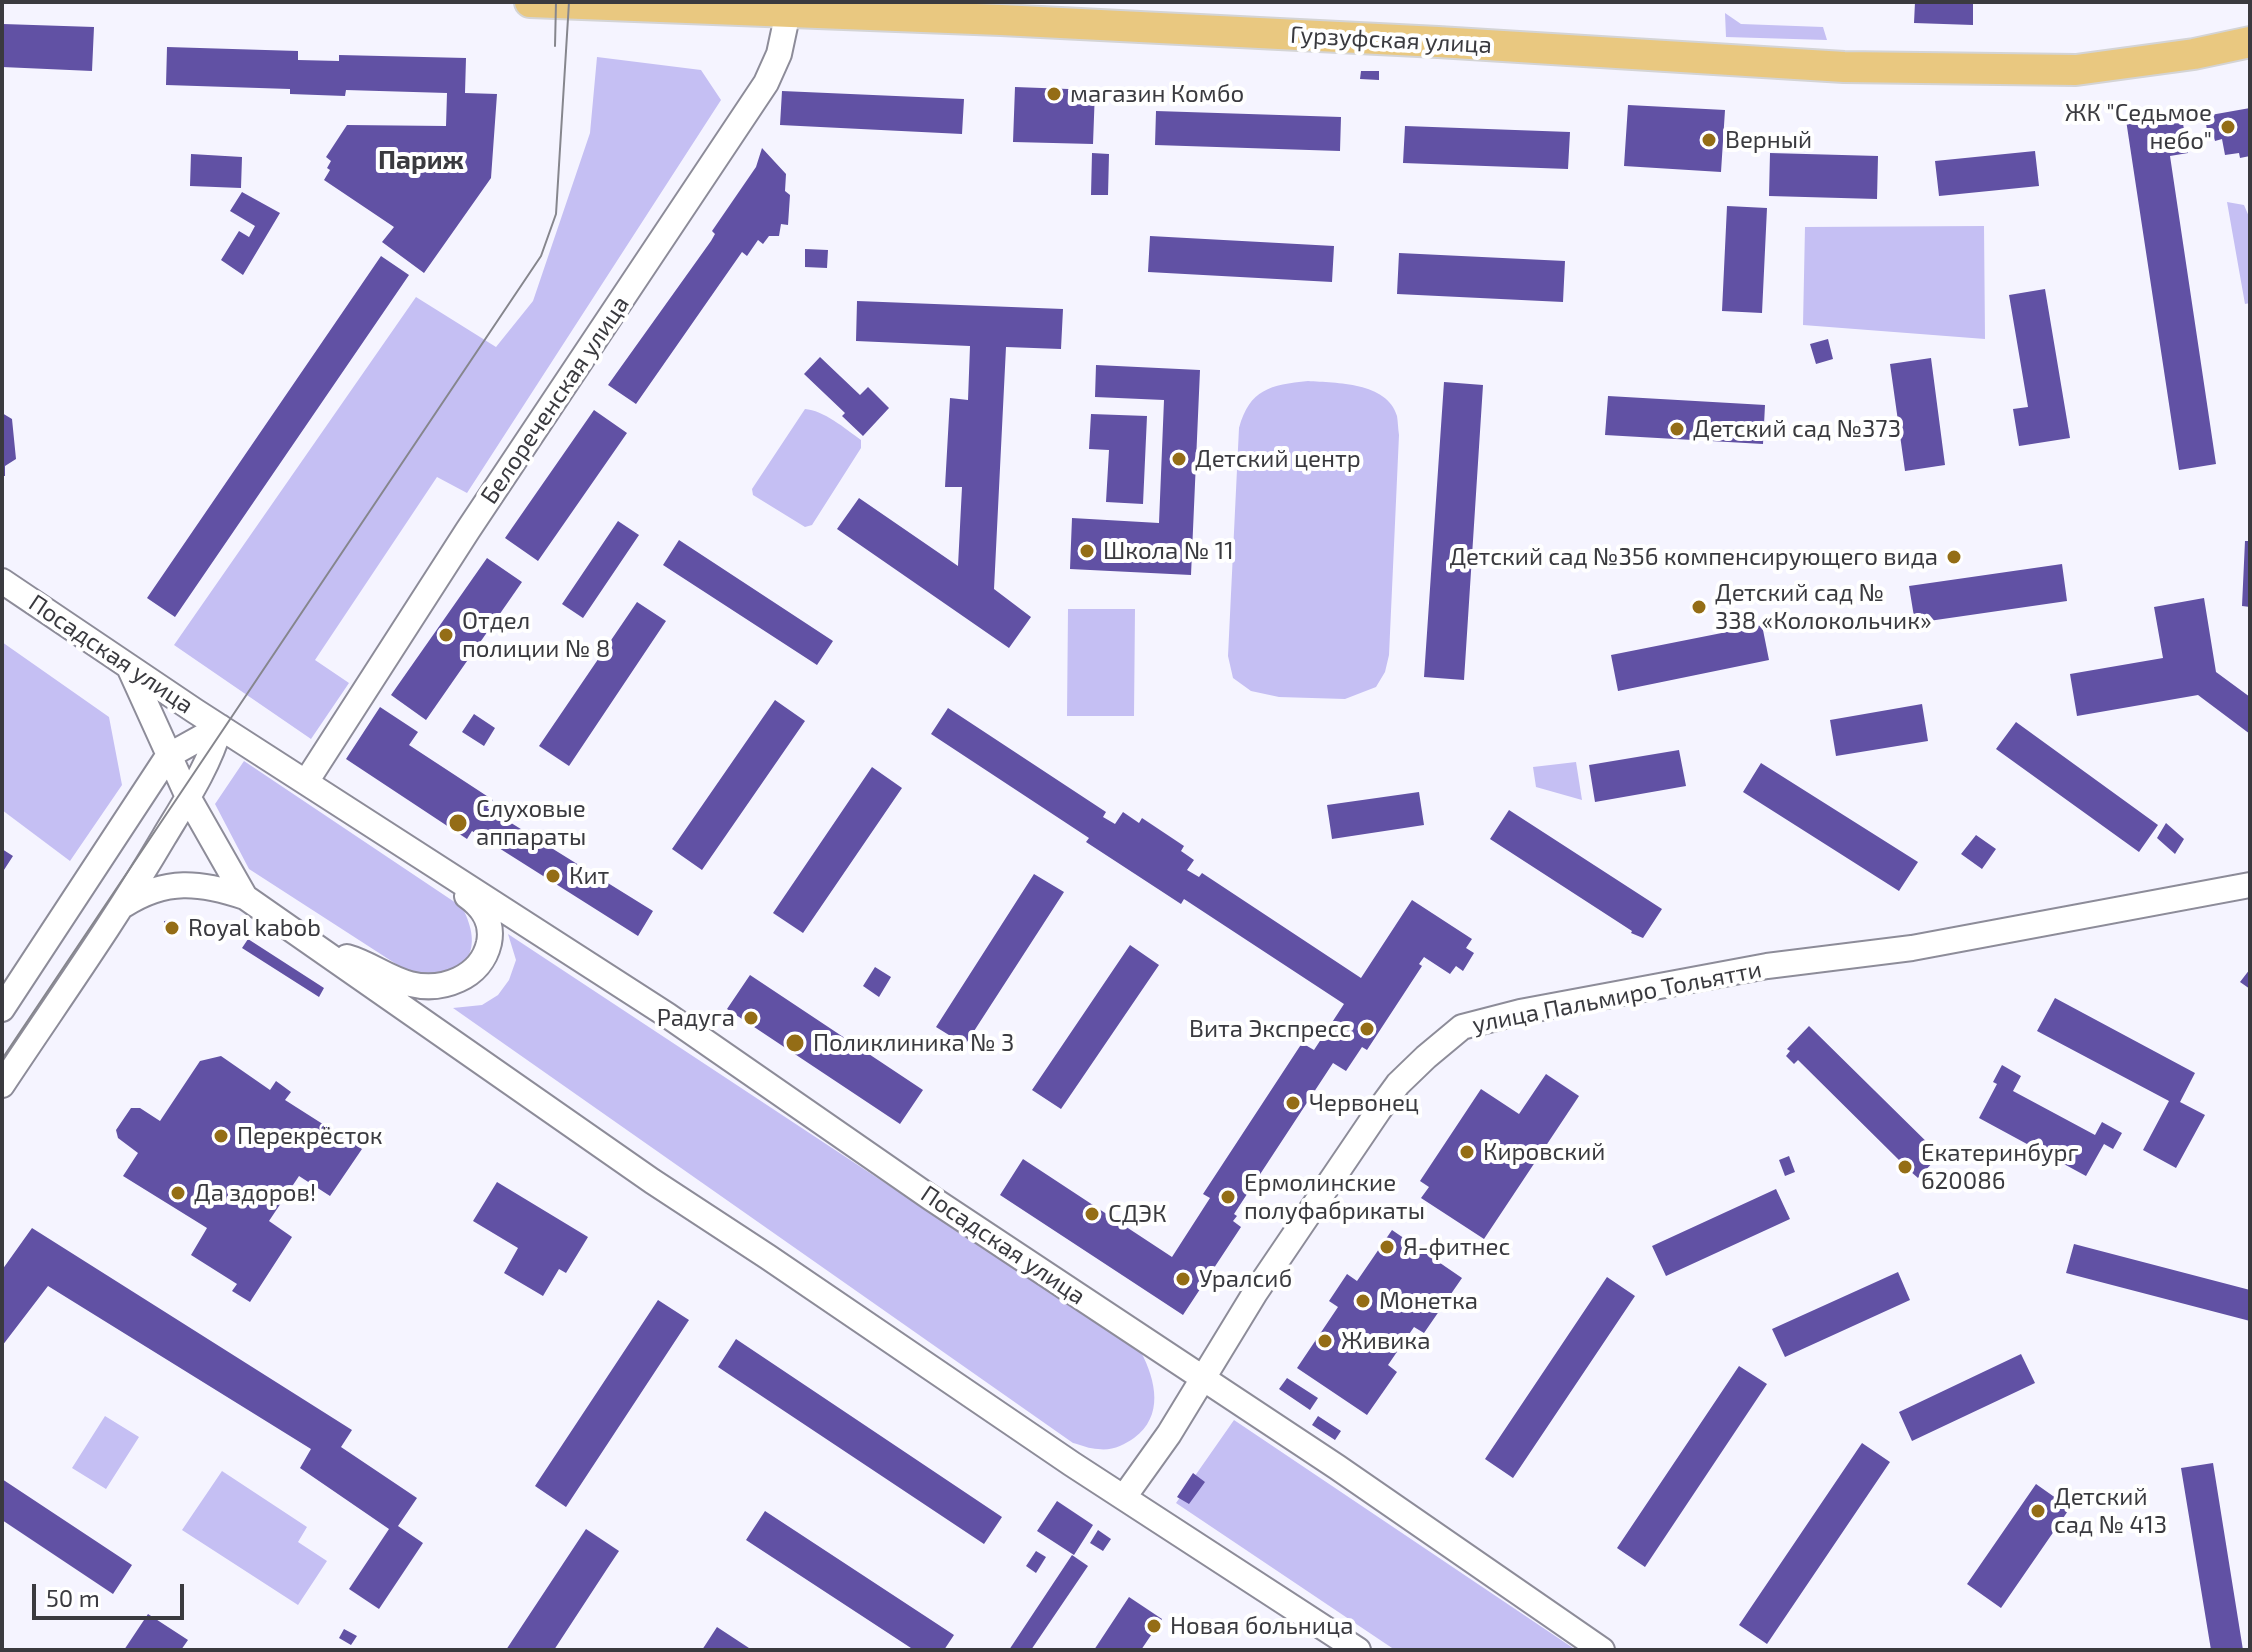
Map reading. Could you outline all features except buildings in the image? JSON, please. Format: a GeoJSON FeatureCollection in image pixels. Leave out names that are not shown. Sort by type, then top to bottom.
{"type":"FeatureCollection","features":[{"type":"Feature","properties":{"kind":"main road","name":"Гурзуфская улица"},"geometry":{"type":"LineString","coordinates":[[530,2],[1438,42],[1844,67],[2076,70],[2194,54],[2250,42]]}},
{"type":"Feature","properties":{"kind":"street","name":"Белореченская улица"},"geometry":{"type":"LineString","coordinates":[[306,782],[468,530],[766,83],[779,54],[788,12]]}},
{"type":"Feature","properties":{"kind":"street","name":"Посадская улица"},"geometry":{"type":"LineString","coordinates":[[2,581],[220,727],[643,999],[931,1198],[1204,1379],[1602,1650]]}},
{"type":"Feature","properties":{"kind":"street"},"geometry":{"type":"LineString","coordinates":[[128,666],[188,797]]}},
{"type":"Feature","properties":{"kind":"street","name":"Посадская улица"},"geometry":{"type":"LineString","coordinates":[[168,756],[220,727]]}},
{"type":"Feature","properties":{"kind":"street","name":"Посадская улица"},"geometry":{"type":"LineString","coordinates":[[124,905],[188,797],[220,727]]}},
{"type":"Feature","properties":{"kind":"street"},"geometry":{"type":"LineString","coordinates":[[2,1009],[168,756]]}},
{"type":"Feature","properties":{"kind":"street","name":"Посадская улица"},"geometry":{"type":"LineString","coordinates":[[188,797],[245,897]]}},
{"type":"Feature","properties":{"kind":"street","name":"Посадская улица"},"geometry":{"type":"LineString","coordinates":[[318,949],[360,961],[411,984],[449,983],[466,977],[484,957],[489,942],[487,915],[478,904],[418,862],[401,843]]}},
{"type":"Feature","properties":{"kind":"street","name":"Посадская улица"},"geometry":{"type":"LineString","coordinates":[[124,905],[140,894],[175,885],[211,886],[245,897],[652,1181],[1358,1650]]}},
{"type":"Feature","properties":{"kind":"street","name":"улица Пальмиро Тольятти"},"geometry":{"type":"LineString","coordinates":[[1124,1497],[1204,1379],[1255,1293],[1379,1110],[1398,1084],[1462,1027],[1557,1004],[1767,966],[1925,945],[2250,885]]}},
{"type":"Feature","properties":{"kind":"street"},"geometry":{"type":"LineString","coordinates":[[2,1085],[124,905]]}},
{"type":"Feature","properties":{"kind":"shaded area"},"geometry":{"type":"Polygon","coordinates":[[[1725,13],[1741,24],[1823,27],[1827,40],[1726,37],[1725,13]]]}},
{"type":"Feature","properties":{"kind":"shaded area"},"geometry":{"type":"Polygon","coordinates":[[[597,57],[701,70],[721,100],[467,493],[437,477],[315,660],[349,683],[311,739],[174,645],[416,297],[496,347],[533,301],[590,133],[597,57]]]}},
{"type":"Feature","properties":{"kind":"shaded area"},"geometry":{"type":"Polygon","coordinates":[[[2227,202],[2244,205],[2250,219],[2250,303],[2245,304],[2227,202]]]}},
{"type":"Feature","properties":{"kind":"shaded area"},"geometry":{"type":"Polygon","coordinates":[[[1984,226],[1985,339],[1803,325],[1805,227],[1984,226]]]}},
{"type":"Feature","properties":{"kind":"shaded area"},"geometry":{"type":"Polygon","coordinates":[[[1308,381],[1359,386],[1372,391],[1383,396],[1397,416],[1399,435],[1389,655],[1385,672],[1376,687],[1345,699],[1279,697],[1251,691],[1233,678],[1228,656],[1239,428],[1249,405],[1263,391],[1308,381]]]}},
{"type":"Feature","properties":{"kind":"shaded area"},"geometry":{"type":"Polygon","coordinates":[[[805,409],[827,416],[861,440],[861,448],[812,525],[805,527],[753,495],[752,489],[805,409]]]}},
{"type":"Feature","properties":{"kind":"shaded area"},"geometry":{"type":"Polygon","coordinates":[[[1068,609],[1135,609],[1134,716],[1067,716],[1068,609]]]}},
{"type":"Feature","properties":{"kind":"shaded area"},"geometry":{"type":"Polygon","coordinates":[[[2,642],[109,717],[122,785],[70,861],[2,810],[2,642]]]}},
{"type":"Feature","properties":{"kind":"shaded area"},"geometry":{"type":"Polygon","coordinates":[[[244,761],[462,907],[472,939],[464,962],[443,973],[410,973],[249,869],[215,804],[244,761]]]}},
{"type":"Feature","properties":{"kind":"shaded area"},"geometry":{"type":"Polygon","coordinates":[[[1576,762],[1582,800],[1536,787],[1533,767],[1576,762]]]}},
{"type":"Feature","properties":{"kind":"shaded area"},"geometry":{"type":"Polygon","coordinates":[[[508,934],[1141,1352],[1150,1375],[1154,1398],[1150,1419],[1144,1429],[1130,1441],[1113,1448],[1095,1449],[1073,1443],[453,1008],[482,1005],[498,995],[509,980],[516,960],[508,934]]]}},
{"type":"Feature","properties":{"kind":"shaded area"},"geometry":{"type":"Polygon","coordinates":[[[105,1416],[139,1437],[106,1489],[72,1468],[105,1416]]]}},
{"type":"Feature","properties":{"kind":"shaded area"},"geometry":{"type":"Polygon","coordinates":[[[1234,1420],[1576,1650],[1395,1650],[1176,1503],[1234,1420]]]}},
{"type":"Feature","properties":{"kind":"shaded area"},"geometry":{"type":"Polygon","coordinates":[[[222,1471],[307,1527],[298,1542],[327,1561],[298,1605],[182,1530],[222,1471]]]}},
{"type":"Feature","properties":{"kind":"tram line"},"geometry":{"type":"LineString","coordinates":[[555,46],[556,2]]}},
{"type":"Feature","properties":{"kind":"tram line"},"geometry":{"type":"LineString","coordinates":[[2,1059],[541,256],[556,214],[569,2]]}},
{"type":"Feature","properties":{"kind":"place","name":"магазин Комбо"},"geometry":{"type":"Point","coordinates":[1054,94]}},
{"type":"Feature","properties":{"kind":"place","name":"ЖК \"Седьмое небо\""},"geometry":{"type":"Point","coordinates":[2228,127]}},
{"type":"Feature","properties":{"kind":"place","name":"Верный"},"geometry":{"type":"Point","coordinates":[1709,140]}},
{"type":"Feature","properties":{"kind":"place","name":"Детский сад №373"},"geometry":{"type":"Point","coordinates":[1677,429]}},
{"type":"Feature","properties":{"kind":"place","name":"Детский центр"},"geometry":{"type":"Point","coordinates":[1179,459]}},
{"type":"Feature","properties":{"kind":"place","name":"Школа № 11"},"geometry":{"type":"Point","coordinates":[1087,551]}},
{"type":"Feature","properties":{"kind":"place","name":"Детский сад №356 компенсирующего вида"},"geometry":{"type":"Point","coordinates":[1954,557]}},
{"type":"Feature","properties":{"kind":"place","name":"Детский сад № 338 «Колокольчик»"},"geometry":{"type":"Point","coordinates":[1699,607]}},
{"type":"Feature","properties":{"kind":"place","name":"Отдел полиции № 8"},"geometry":{"type":"Point","coordinates":[446,635]}},
{"type":"Feature","properties":{"kind":"place","name":"Слуховые аппараты"},"geometry":{"type":"Point","coordinates":[458,823]}},
{"type":"Feature","properties":{"kind":"place","name":"Кит"},"geometry":{"type":"Point","coordinates":[553,876]}},
{"type":"Feature","properties":{"kind":"place","name":"Royal kabob"},"geometry":{"type":"Point","coordinates":[172,928]}},
{"type":"Feature","properties":{"kind":"place","name":"Радуга"},"geometry":{"type":"Point","coordinates":[751,1018]}},
{"type":"Feature","properties":{"kind":"place","name":"Вита Экспресс"},"geometry":{"type":"Point","coordinates":[1367,1029]}},
{"type":"Feature","properties":{"kind":"place","name":"Поликлиника № 3"},"geometry":{"type":"Point","coordinates":[795,1043]}},
{"type":"Feature","properties":{"kind":"place","name":"Червонец"},"geometry":{"type":"Point","coordinates":[1293,1103]}},
{"type":"Feature","properties":{"kind":"place","name":"Перекрёсток"},"geometry":{"type":"Point","coordinates":[221,1136]}},
{"type":"Feature","properties":{"kind":"place","name":"Кировский"},"geometry":{"type":"Point","coordinates":[1467,1152]}},
{"type":"Feature","properties":{"kind":"place","name":"Екатеринбург 620086"},"geometry":{"type":"Point","coordinates":[1905,1167]}},
{"type":"Feature","properties":{"kind":"place","name":"Да здоров!"},"geometry":{"type":"Point","coordinates":[178,1193]}},
{"type":"Feature","properties":{"kind":"place","name":"Ермолинские полуфабрикаты"},"geometry":{"type":"Point","coordinates":[1228,1197]}},
{"type":"Feature","properties":{"kind":"place","name":"СДЭК"},"geometry":{"type":"Point","coordinates":[1092,1214]}},
{"type":"Feature","properties":{"kind":"place","name":"Я-фитнес"},"geometry":{"type":"Point","coordinates":[1387,1247]}},
{"type":"Feature","properties":{"kind":"place","name":"Уралсиб"},"geometry":{"type":"Point","coordinates":[1183,1279]}},
{"type":"Feature","properties":{"kind":"place","name":"Монетка"},"geometry":{"type":"Point","coordinates":[1363,1301]}},
{"type":"Feature","properties":{"kind":"place","name":"Живика"},"geometry":{"type":"Point","coordinates":[1325,1341]}},
{"type":"Feature","properties":{"kind":"place","name":"Детский сад № 413"},"geometry":{"type":"Point","coordinates":[2038,1511]}},
{"type":"Feature","properties":{"kind":"place","name":"Новая больница"},"geometry":{"type":"Point","coordinates":[1154,1626]}},
{"type":"Feature","properties":{"kind":"district","name":"Париж"},"geometry":{"type":"Point","coordinates":[421,160]}}]}
